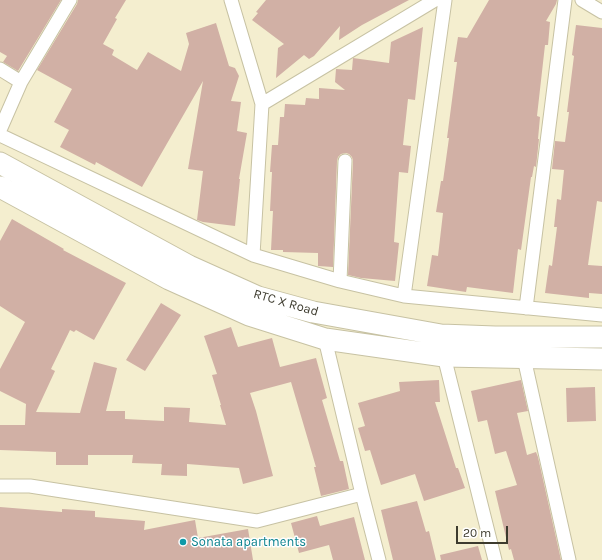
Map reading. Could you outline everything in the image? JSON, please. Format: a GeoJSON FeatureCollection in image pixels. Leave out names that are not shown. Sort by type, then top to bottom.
{"type":"FeatureCollection","features":[{"type":"Feature","properties":{"kind":"main road","name":"RTC X Road"},"geometry":{"type":"LineString","coordinates":[[0,163],[189,266],[253,306],[313,312],[441,335],[602,338]]}},
{"type":"Feature","properties":{"kind":"main road","name":"RTC X Road"},"geometry":{"type":"LineString","coordinates":[[0,187],[169,279],[253,306],[325,339],[444,356],[602,359]]}},
{"type":"Feature","properties":{"kind":"street"},"geometry":{"type":"LineString","coordinates":[[0,130],[21,82],[70,0]]}},
{"type":"Feature","properties":{"kind":"street"},"geometry":{"type":"LineString","coordinates":[[231,0],[262,104],[253,255]]}},
{"type":"Feature","properties":{"kind":"street"},"geometry":{"type":"LineString","coordinates":[[262,104],[435,0]]}},
{"type":"Feature","properties":{"kind":"street"},"geometry":{"type":"LineString","coordinates":[[404,296],[446,0]]}},
{"type":"Feature","properties":{"kind":"street"},"geometry":{"type":"LineString","coordinates":[[526,308],[565,0]]}},
{"type":"Feature","properties":{"kind":"street"},"geometry":{"type":"LineString","coordinates":[[582,0],[602,12]]}},
{"type":"Feature","properties":{"kind":"street"},"geometry":{"type":"LineString","coordinates":[[0,69],[21,82]]}},
{"type":"Feature","properties":{"kind":"street"},"geometry":{"type":"LineString","coordinates":[[0,135],[253,255],[340,281],[404,296],[602,315]]}},
{"type":"Feature","properties":{"kind":"street"},"geometry":{"type":"LineString","coordinates":[[340,281],[345,161]]}},
{"type":"Feature","properties":{"kind":"street"},"geometry":{"type":"LineString","coordinates":[[325,339],[379,560]]}},
{"type":"Feature","properties":{"kind":"street"},"geometry":{"type":"LineString","coordinates":[[444,356],[495,560]]}},
{"type":"Feature","properties":{"kind":"street"},"geometry":{"type":"LineString","coordinates":[[524,358],[569,560]]}},
{"type":"Feature","properties":{"kind":"street"},"geometry":{"type":"LineString","coordinates":[[0,486],[30,486],[257,521],[362,494]]}},
{"type":"Feature","properties":{"kind":"building"},"geometry":{"type":"Polygon","coordinates":[[[0,0],[61,0],[18,71],[3,62],[7,56],[0,52],[0,0]]]}},
{"type":"Feature","properties":{"kind":"building"},"geometry":{"type":"Polygon","coordinates":[[[78,0],[126,0],[115,18],[117,19],[103,44],[114,50],[112,55],[137,70],[148,52],[181,71],[189,44],[186,33],[216,23],[229,66],[235,68],[239,76],[231,101],[241,102],[237,131],[247,133],[239,179],[235,226],[197,220],[203,171],[188,169],[203,81],[142,187],[96,162],[95,165],[60,147],[69,130],[54,122],[72,89],[37,70],[78,0]]]}},
{"type":"Feature","properties":{"kind":"building"},"geometry":{"type":"Polygon","coordinates":[[[266,0],[409,0],[362,25],[339,40],[340,26],[314,56],[309,59],[304,55],[276,78],[278,48],[284,44],[252,20],[258,13],[256,12],[266,0]]]}},
{"type":"Feature","properties":{"kind":"building"},"geometry":{"type":"Polygon","coordinates":[[[489,0],[557,0],[546,21],[550,22],[548,45],[545,45],[537,116],[540,117],[536,167],[534,166],[531,177],[521,250],[518,249],[513,293],[467,287],[466,292],[427,286],[432,255],[438,256],[443,213],[436,212],[441,181],[443,181],[449,138],[447,138],[457,62],[454,62],[458,37],[467,38],[489,0]]]}},
{"type":"Feature","properties":{"kind":"building"},"geometry":{"type":"Polygon","coordinates":[[[576,25],[602,28],[602,202],[597,201],[588,265],[602,266],[602,294],[589,293],[589,298],[545,293],[549,265],[552,266],[557,227],[554,227],[557,199],[561,200],[564,170],[552,169],[555,141],[565,142],[576,25]]]}},
{"type":"Feature","properties":{"kind":"building"},"geometry":{"type":"Polygon","coordinates":[[[423,27],[415,100],[408,99],[403,145],[411,146],[408,173],[399,172],[394,242],[399,243],[395,281],[361,278],[348,275],[353,161],[352,157],[346,153],[341,154],[337,161],[333,267],[318,266],[318,253],[283,252],[283,250],[271,250],[273,211],[270,211],[272,172],[270,172],[272,145],[278,145],[280,117],[284,117],[285,104],[305,105],[306,98],[319,99],[319,88],[345,90],[335,82],[336,69],[352,70],[353,58],[389,63],[391,42],[423,27]]]}},
{"type":"Feature","properties":{"kind":"building"},"geometry":{"type":"Polygon","coordinates":[[[12,219],[64,249],[63,250],[126,283],[94,340],[76,330],[74,332],[70,330],[51,369],[55,371],[36,412],[80,413],[94,362],[117,368],[106,411],[125,411],[125,419],[164,421],[164,407],[190,408],[189,422],[226,425],[212,375],[217,374],[204,336],[231,327],[238,347],[272,338],[280,367],[316,358],[327,398],[322,400],[340,461],[343,461],[349,489],[321,496],[314,467],[316,467],[291,382],[250,393],[273,476],[243,484],[239,468],[187,464],[187,476],[161,475],[162,464],[132,463],[133,455],[88,455],[88,465],[56,465],[56,452],[0,450],[0,425],[25,425],[26,404],[0,391],[0,369],[25,322],[0,306],[0,241],[12,219]]]}},
{"type":"Feature","properties":{"kind":"building"},"geometry":{"type":"Polygon","coordinates":[[[161,303],[181,315],[145,371],[126,360],[161,303]]]}},
{"type":"Feature","properties":{"kind":"building"},"geometry":{"type":"Polygon","coordinates":[[[439,380],[440,402],[435,402],[456,468],[458,468],[465,488],[424,501],[415,474],[381,485],[370,450],[365,451],[358,428],[365,426],[358,403],[400,391],[399,382],[439,380]]]}},
{"type":"Feature","properties":{"kind":"building"},"geometry":{"type":"Polygon","coordinates":[[[521,380],[528,411],[517,413],[527,455],[536,452],[538,457],[561,560],[514,560],[511,549],[509,550],[495,491],[517,485],[506,451],[495,454],[487,420],[478,422],[471,391],[521,380]]]}},
{"type":"Feature","properties":{"kind":"building"},"geometry":{"type":"Polygon","coordinates":[[[595,387],[596,421],[567,422],[566,388],[595,387]]]}},
{"type":"Feature","properties":{"kind":"building"},"geometry":{"type":"Polygon","coordinates":[[[417,501],[426,532],[429,531],[436,560],[393,560],[381,510],[417,501]]]}},
{"type":"Feature","properties":{"kind":"building"},"geometry":{"type":"Polygon","coordinates":[[[0,507],[62,512],[62,509],[95,511],[95,517],[145,521],[144,530],[195,520],[198,538],[248,529],[253,560],[0,560],[0,507]]]}},
{"type":"Feature","properties":{"kind":"building"},"geometry":{"type":"Polygon","coordinates":[[[317,516],[320,526],[354,517],[365,560],[333,560],[329,545],[299,553],[291,523],[317,516]]]}},
{"type":"Feature","properties":{"kind":"building"},"geometry":{"type":"Polygon","coordinates":[[[478,546],[482,560],[441,560],[440,555],[478,546]]]}},
{"type":"Feature","properties":{"kind":"place","name":"Sonata apartments"},"geometry":{"type":"Point","coordinates":[183,542]}}]}
